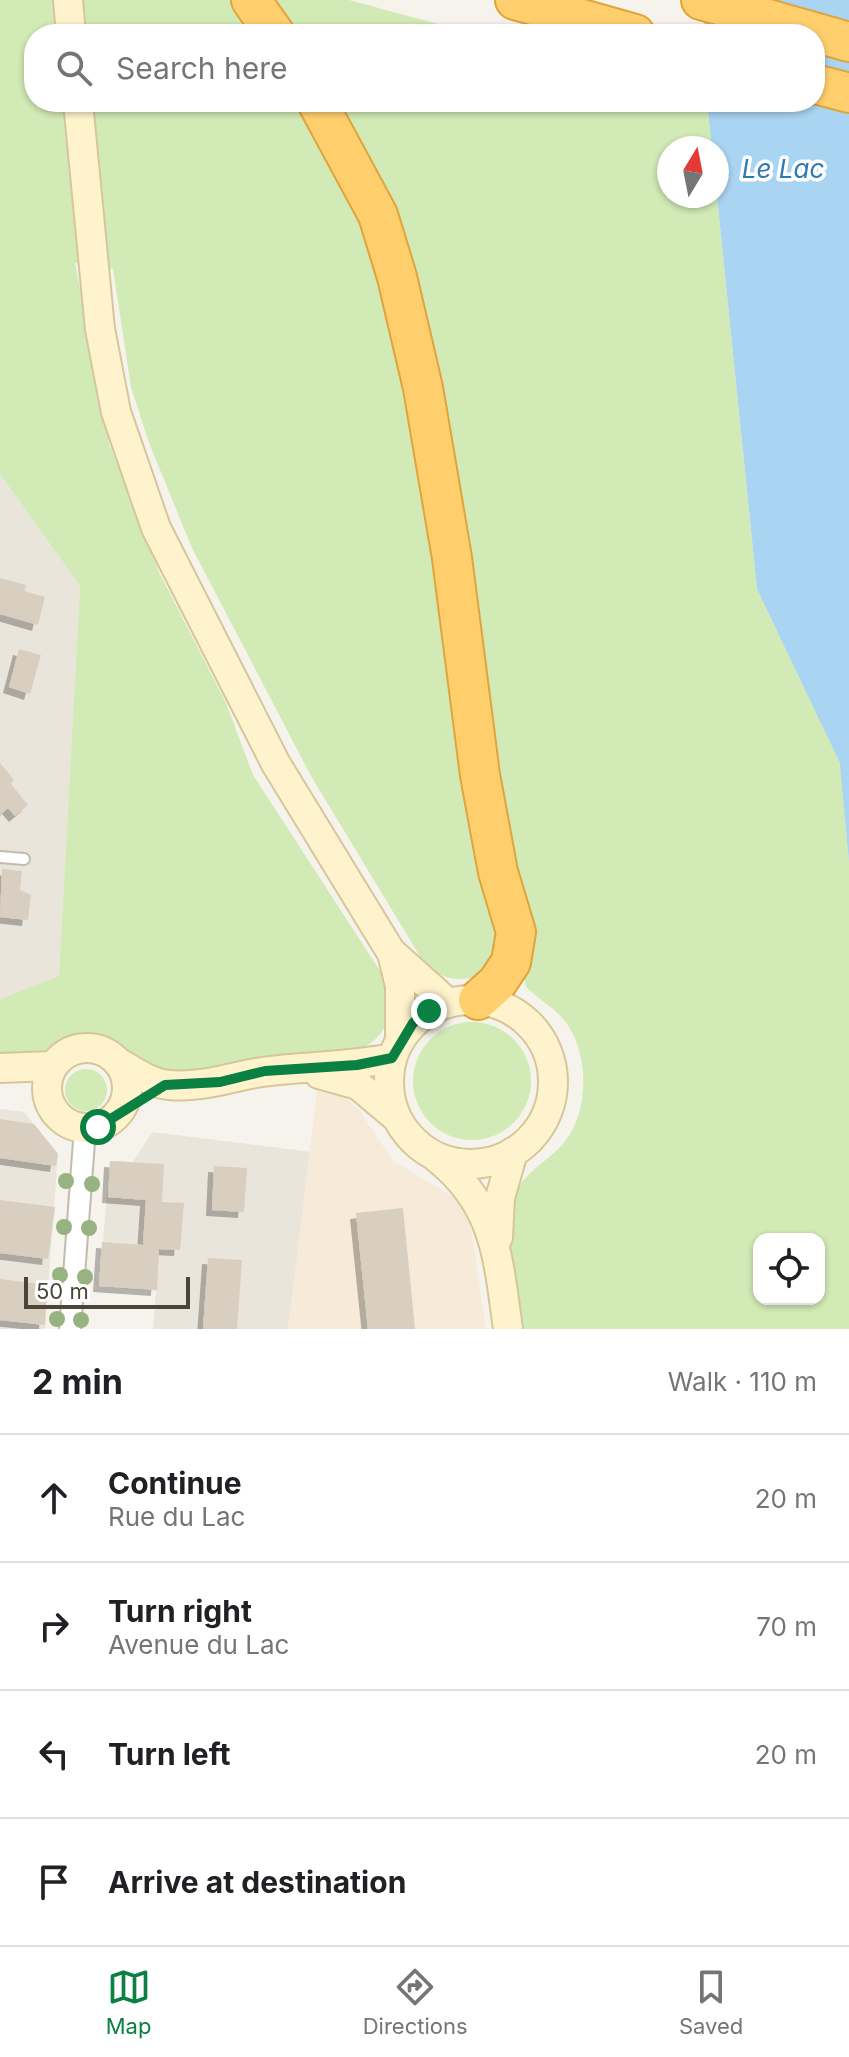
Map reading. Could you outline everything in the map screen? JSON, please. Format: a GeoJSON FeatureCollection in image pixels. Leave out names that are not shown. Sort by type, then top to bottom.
{"type":"FeatureCollection","features":[{"type":"Feature","properties":{"kind":"highway"},"geometry":{"type":"LineString","coordinates":[[251,0],[268,24]]}},
{"type":"Feature","properties":{"kind":"highway"},"geometry":{"type":"LineString","coordinates":[[515,0],[599,24]]}},
{"type":"Feature","properties":{"kind":"highway"},"geometry":{"type":"LineString","coordinates":[[701,0],[786,24]]}},
{"type":"Feature","properties":{"kind":"highway"},"geometry":{"type":"LineString","coordinates":[[825,35],[849,42]]}},
{"type":"Feature","properties":{"kind":"highway"},"geometry":{"type":"LineString","coordinates":[[825,87],[849,93]]}},
{"type":"Feature","properties":{"kind":"highway"},"geometry":{"type":"LineString","coordinates":[[322,112],[378,215],[397,277],[426,403],[452,558],[480,775],[498,872],[516,932],[511,962],[497,983],[463,1001]]}},
{"type":"Feature","properties":{"kind":"main road"},"geometry":{"type":"LineString","coordinates":[[68,0],[70,24]]}},
{"type":"Feature","properties":{"kind":"main road"},"geometry":{"type":"LineString","coordinates":[[79,112],[100,329],[116,412],[156,528],[276,764],[391,952],[400,986],[396,1049],[389,1078],[397,1117]]}},
{"type":"Feature","properties":{"kind":"main road"},"geometry":{"type":"LineString","coordinates":[[391,952],[463,1001],[500,1005],[520,1016],[542,1042],[553,1074],[551,1097],[544,1119],[531,1138],[513,1152],[487,1162],[460,1163],[434,1155]]}},
{"type":"Feature","properties":{"kind":"main road"},"geometry":{"type":"LineString","coordinates":[[6,1069],[49,1101],[63,1120],[85,1128],[111,1121],[120,1111],[165,1085],[220,1082],[252,1073],[303,1069],[396,1049],[413,1023],[463,1001]]}},
{"type":"Feature","properties":{"kind":"main road"},"geometry":{"type":"LineString","coordinates":[[49,1101],[46,1090],[52,1066],[79,1048],[101,1049],[118,1062],[165,1085]]}},
{"type":"Feature","properties":{"kind":"main road"},"geometry":{"type":"LineString","coordinates":[[118,1062],[128,1086],[120,1111]]}},
{"type":"Feature","properties":{"kind":"main road"},"geometry":{"type":"LineString","coordinates":[[6,1069],[52,1066]]}},
{"type":"Feature","properties":{"kind":"main road"},"geometry":{"type":"LineString","coordinates":[[303,1069],[358,1085],[397,1117],[417,1144],[462,1178],[480,1202],[498,1257]]}},
{"type":"Feature","properties":{"kind":"main road"},"geometry":{"type":"LineString","coordinates":[[508,1329],[498,1257],[500,1198],[513,1152]]}},
{"type":"Feature","properties":{"kind":"street"},"geometry":{"type":"LineString","coordinates":[[70,1329],[85,1128]]}},
{"type":"Feature","properties":{"kind":"lane"},"geometry":{"type":"LineString","coordinates":[[0,857],[24,859]]}},
{"type":"Feature","properties":{"kind":"shaded area"},"geometry":{"type":"Polygon","coordinates":[[[0,474],[80,586],[59,976],[0,999],[0,474]]]}},
{"type":"Feature","properties":{"kind":"shaded area"},"geometry":{"type":"Polygon","coordinates":[[[317,1091],[347,1099],[359,1110],[393,1161],[457,1199],[469,1215],[486,1329],[288,1329],[317,1091]]]}},
{"type":"Feature","properties":{"kind":"shaded area"},"geometry":{"type":"Polygon","coordinates":[[[0,1109],[24,1112],[58,1154],[45,1329],[0,1329],[0,1109]]]}},
{"type":"Feature","properties":{"kind":"shaded area"},"geometry":{"type":"Polygon","coordinates":[[[152,1132],[312,1152],[288,1329],[153,1329],[156,1291],[99,1286],[110,1161],[133,1162],[152,1132]]]}},
{"type":"Feature","properties":{"kind":"green space"},"geometry":{"type":"Polygon","coordinates":[[[0,0],[234,0],[253,24],[24,24],[24,112],[306,112],[353,200],[379,275],[416,439],[504,937],[485,975],[468,979],[445,977],[424,963],[311,776],[192,548],[149,443],[131,387],[113,269],[75,263],[109,443],[159,572],[226,703],[253,775],[386,980],[389,1016],[381,1033],[351,1055],[209,1073],[175,1073],[143,1064],[108,1041],[77,1035],[36,1056],[0,1055],[0,999],[59,976],[80,586],[0,474],[0,0]]]}},
{"type":"Feature","properties":{"kind":"green space"},"geometry":{"type":"Polygon","coordinates":[[[265,0],[349,0],[438,24],[281,24],[265,0]]]}},
{"type":"Feature","properties":{"kind":"green space"},"geometry":{"type":"Polygon","coordinates":[[[332,112],[708,112],[711,136],[657,136],[657,208],[718,208],[757,589],[841,764],[849,862],[849,1329],[521,1329],[510,1231],[513,1200],[527,1176],[556,1152],[571,1133],[582,1102],[580,1052],[567,1024],[526,987],[464,547],[332,112]]]}},
{"type":"Feature","properties":{"kind":"green space"},"geometry":{"type":"Polygon","coordinates":[[[472,1022],[495,1026],[514,1039],[527,1058],[531,1081],[527,1104],[514,1123],[495,1136],[472,1140],[449,1136],[430,1123],[417,1104],[413,1081],[417,1058],[430,1039],[449,1026],[472,1022]]]}},
{"type":"Feature","properties":{"kind":"green space"},"geometry":{"type":"Polygon","coordinates":[[[86,1069],[101,1075],[107,1090],[101,1105],[86,1111],[71,1105],[65,1090],[71,1075],[86,1069]]]}},
{"type":"Feature","properties":{"kind":"water","name":"Le Lac"},"geometry":{"type":"Polygon","coordinates":[[[703,0],[849,0],[849,862],[840,763],[757,589],[718,208],[729,208],[729,136],[711,136],[708,112],[825,112],[825,24],[704,24],[703,0]]]}},
{"type":"Feature","properties":{"kind":"building"},"geometry":{"type":"Polygon","coordinates":[[[0,578],[26,585],[24,591],[45,597],[38,625],[0,614],[0,578]]]}},
{"type":"Feature","properties":{"kind":"building"},"geometry":{"type":"Polygon","coordinates":[[[19,649],[41,655],[30,694],[9,687],[19,649]]]}},
{"type":"Feature","properties":{"kind":"building"},"geometry":{"type":"Polygon","coordinates":[[[0,763],[14,780],[11,784],[28,805],[15,816],[8,808],[0,815],[0,763]]]}},
{"type":"Feature","properties":{"kind":"building"},"geometry":{"type":"Polygon","coordinates":[[[2,869],[22,871],[20,890],[31,895],[28,920],[0,917],[2,869]]]}},
{"type":"Feature","properties":{"kind":"building"},"geometry":{"type":"Polygon","coordinates":[[[0,1119],[34,1124],[58,1154],[56,1166],[0,1158],[0,1119]]]}},
{"type":"Feature","properties":{"kind":"building"},"geometry":{"type":"Polygon","coordinates":[[[110,1161],[164,1164],[162,1202],[184,1203],[180,1250],[159,1249],[157,1290],[99,1286],[102,1242],[143,1245],[146,1200],[108,1197],[110,1161]]]}},
{"type":"Feature","properties":{"kind":"building"},"geometry":{"type":"Polygon","coordinates":[[[214,1166],[247,1168],[244,1212],[212,1210],[214,1166]]]}},
{"type":"Feature","properties":{"kind":"building"},"geometry":{"type":"Polygon","coordinates":[[[0,1200],[55,1207],[48,1259],[0,1253],[0,1200]]]}},
{"type":"Feature","properties":{"kind":"building"},"geometry":{"type":"Polygon","coordinates":[[[403,1208],[415,1329],[368,1329],[356,1213],[403,1208]]]}},
{"type":"Feature","properties":{"kind":"building"},"geometry":{"type":"Polygon","coordinates":[[[208,1258],[242,1260],[237,1329],[203,1329],[208,1258]]]}},
{"type":"Feature","properties":{"kind":"building"},"geometry":{"type":"Polygon","coordinates":[[[0,1279],[47,1285],[45,1325],[0,1320],[0,1279]]]}},
{"type":"Feature","properties":{"kind":"route"},"geometry":{"type":"LineString","coordinates":[[98,1127],[165,1085],[187,1086],[265,1071],[357,1065],[392,1058],[400,1039],[413,1023],[429,1011]]}}]}
